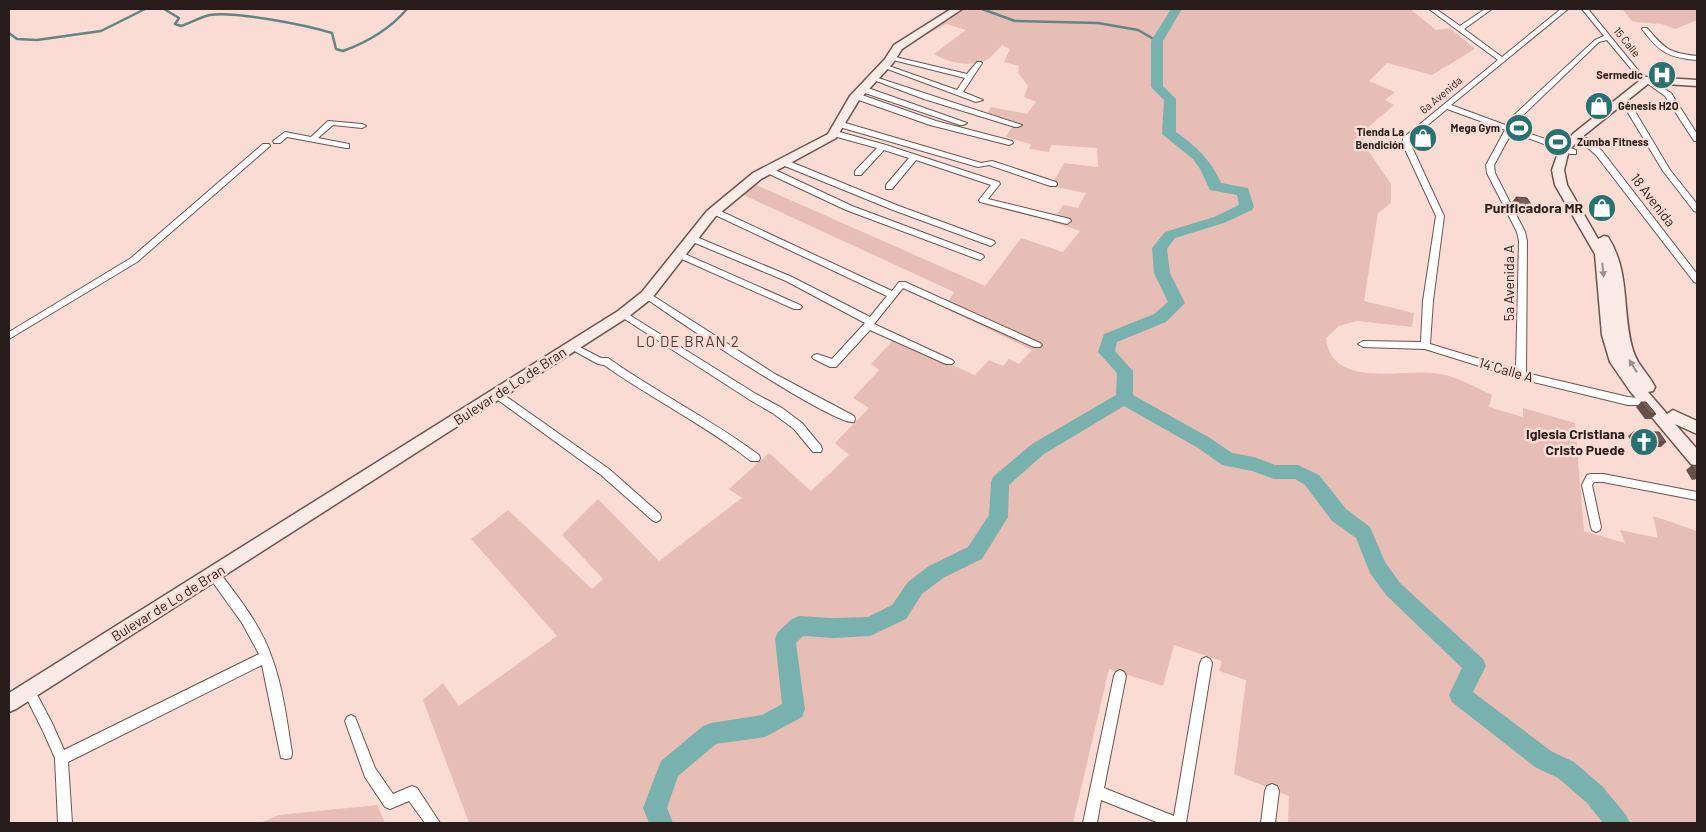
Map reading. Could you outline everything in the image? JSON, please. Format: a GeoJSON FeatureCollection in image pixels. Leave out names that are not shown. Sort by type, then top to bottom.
{"type":"FeatureCollection","features":[{"type":"Feature","properties":{"kind":"street","name":"Bulevar de Lo de Bran"},"geometry":{"type":"LineString","coordinates":[[9,703],[623,314],[647,294],[714,211],[757,176],[784,162],[836,128],[859,92],[887,62],[898,47],[957,9]]}},
{"type":"Feature","properties":{"kind":"street"},"geometry":{"type":"LineString","coordinates":[[1432,9],[1502,60]]}},
{"type":"Feature","properties":{"kind":"street"},"geometry":{"type":"LineString","coordinates":[[1460,29],[1489,9]]}},
{"type":"Feature","properties":{"kind":"street","name":"6a Avenida"},"geometry":{"type":"LineString","coordinates":[[1425,346],[1428,301],[1440,216],[1406,145],[1407,138],[1565,9]]}},
{"type":"Feature","properties":{"kind":"street","name":"15 Calle"},"geometry":{"type":"LineString","coordinates":[[1585,9],[1639,75],[1668,95],[1697,139]]}},
{"type":"Feature","properties":{"kind":"street"},"geometry":{"type":"LineString","coordinates":[[1644,29],[1666,53],[1697,58]]}},
{"type":"Feature","properties":{"kind":"street","name":"5a Avenida A"},"geometry":{"type":"LineString","coordinates":[[1521,375],[1523,241],[1490,173],[1490,165],[1515,119],[1597,41],[1608,37]]}},
{"type":"Feature","properties":{"kind":"street"},"geometry":{"type":"LineString","coordinates":[[887,62],[969,77]]}},
{"type":"Feature","properties":{"kind":"street"},"geometry":{"type":"LineString","coordinates":[[887,62],[978,100]]}},
{"type":"Feature","properties":{"kind":"street"},"geometry":{"type":"LineString","coordinates":[[958,92],[979,63]]}},
{"type":"Feature","properties":{"kind":"street"},"geometry":{"type":"LineString","coordinates":[[873,78],[1018,125]]}},
{"type":"Feature","properties":{"kind":"street"},"geometry":{"type":"LineString","coordinates":[[1697,83],[1651,83],[1617,102],[1569,151],[1558,170],[1561,185],[1601,254],[1609,335],[1617,362],[1697,460]]}},
{"type":"Feature","properties":{"kind":"street"},"geometry":{"type":"LineString","coordinates":[[1569,151],[1651,83],[1697,88]]}},
{"type":"Feature","properties":{"kind":"street"},"geometry":{"type":"LineString","coordinates":[[859,92],[963,123]]}},
{"type":"Feature","properties":{"kind":"street"},"geometry":{"type":"LineString","coordinates":[[859,92],[933,123],[1009,143]]}},
{"type":"Feature","properties":{"kind":"street"},"geometry":{"type":"LineString","coordinates":[[1446,106],[1569,151]]}},
{"type":"Feature","properties":{"kind":"street"},"geometry":{"type":"LineString","coordinates":[[1624,106],[1630,110],[1668,171],[1696,205]]}},
{"type":"Feature","properties":{"kind":"street"},"geometry":{"type":"LineString","coordinates":[[313,139],[331,123],[362,126]]}},
{"type":"Feature","properties":{"kind":"street"},"geometry":{"type":"LineString","coordinates":[[836,128],[882,147],[996,184],[983,200],[1067,222]]}},
{"type":"Feature","properties":{"kind":"street"},"geometry":{"type":"LineString","coordinates":[[836,128],[981,165],[989,163],[1053,184]]}},
{"type":"Feature","properties":{"kind":"street"},"geometry":{"type":"LineString","coordinates":[[277,141],[285,134],[346,146]]}},
{"type":"Feature","properties":{"kind":"street","name":"18 Avenida"},"geometry":{"type":"LineString","coordinates":[[1584,140],[1599,153],[1697,280]]}},
{"type":"Feature","properties":{"kind":"street"},"geometry":{"type":"LineString","coordinates":[[9,336],[134,260],[266,146]]}},
{"type":"Feature","properties":{"kind":"street"},"geometry":{"type":"LineString","coordinates":[[858,173],[882,147]]}},
{"type":"Feature","properties":{"kind":"street"},"geometry":{"type":"LineString","coordinates":[[1569,151],[1568,175],[1571,186],[1611,255],[1623,339],[1630,363],[1697,445]]}},
{"type":"Feature","properties":{"kind":"street"},"geometry":{"type":"LineString","coordinates":[[889,187],[914,157]]}},
{"type":"Feature","properties":{"kind":"street"},"geometry":{"type":"LineString","coordinates":[[784,162],[896,208],[991,243]]}},
{"type":"Feature","properties":{"kind":"street"},"geometry":{"type":"LineString","coordinates":[[768,170],[849,208],[980,257]]}},
{"type":"Feature","properties":{"kind":"street"},"geometry":{"type":"LineString","coordinates":[[714,211],[894,295]]}},
{"type":"Feature","properties":{"kind":"street"},"geometry":{"type":"LineString","coordinates":[[691,238],[788,279],[869,323],[949,362]]}},
{"type":"Feature","properties":{"kind":"street"},"geometry":{"type":"LineString","coordinates":[[678,254],[797,307]]}},
{"type":"Feature","properties":{"kind":"street"},"geometry":{"type":"LineString","coordinates":[[817,357],[832,364],[902,284],[1037,345]]}},
{"type":"Feature","properties":{"kind":"street"},"geometry":{"type":"LineString","coordinates":[[647,294],[690,325],[753,364],[850,419]]}},
{"type":"Feature","properties":{"kind":"street"},"geometry":{"type":"LineString","coordinates":[[623,314],[778,411],[798,426],[817,449]]}},
{"type":"Feature","properties":{"kind":"street","name":"14 Calle A"},"geometry":{"type":"LineString","coordinates":[[1363,344],[1425,346],[1521,375],[1628,401],[1648,402]]}},
{"type":"Feature","properties":{"kind":"street"},"geometry":{"type":"LineString","coordinates":[[572,346],[601,362],[605,360],[654,394],[737,444],[754,458]]}},
{"type":"Feature","properties":{"kind":"street"},"geometry":{"type":"LineString","coordinates":[[498,394],[604,472],[656,517]]}},
{"type":"Feature","properties":{"kind":"street"},"geometry":{"type":"LineString","coordinates":[[1673,416],[1697,428]]}},
{"type":"Feature","properties":{"kind":"street"},"geometry":{"type":"LineString","coordinates":[[1596,527],[1587,485],[1591,478],[1603,478],[1697,496]]}},
{"type":"Feature","properties":{"kind":"street"},"geometry":{"type":"LineString","coordinates":[[213,573],[237,605],[270,669],[286,753]]}},
{"type":"Feature","properties":{"kind":"street"},"geometry":{"type":"LineString","coordinates":[[61,758],[265,657]]}},
{"type":"Feature","properties":{"kind":"street"},"geometry":{"type":"LineString","coordinates":[[1179,823],[1206,662]]}},
{"type":"Feature","properties":{"kind":"street"},"geometry":{"type":"LineString","coordinates":[[1090,823],[1120,676]]}},
{"type":"Feature","properties":{"kind":"street"},"geometry":{"type":"LineString","coordinates":[[29,691],[48,727],[61,758],[65,823]]}},
{"type":"Feature","properties":{"kind":"street"},"geometry":{"type":"LineString","coordinates":[[351,721],[370,772],[390,802],[412,793],[433,823]]}},
{"type":"Feature","properties":{"kind":"street"},"geometry":{"type":"LineString","coordinates":[[1268,823],[1272,791]]}},
{"type":"Feature","properties":{"kind":"street"},"geometry":{"type":"LineString","coordinates":[[1097,792],[1175,823]]}},
{"type":"Feature","properties":{"kind":"shaded area"},"geometry":{"type":"Polygon","coordinates":[[[953,9],[1410,9],[1436,30],[1450,28],[1475,49],[1432,75],[1387,63],[1369,81],[1395,92],[1385,100],[1394,105],[1364,131],[1363,143],[1391,184],[1391,203],[1378,213],[1364,301],[1414,313],[1412,327],[1357,321],[1339,326],[1326,338],[1331,354],[1340,364],[1353,370],[1386,374],[1420,372],[1442,374],[1464,381],[1492,395],[1489,407],[1523,417],[1523,408],[1575,423],[1584,531],[1625,543],[1620,530],[1658,538],[1653,516],[1697,531],[1697,823],[1288,823],[1289,796],[1234,774],[1246,680],[1219,671],[1222,661],[1174,645],[1163,686],[1109,669],[1073,823],[469,823],[423,700],[443,683],[459,706],[557,636],[471,539],[508,510],[592,589],[603,579],[562,535],[598,499],[659,561],[742,498],[729,489],[769,453],[811,491],[849,455],[835,443],[869,408],[853,398],[879,370],[871,364],[893,340],[975,375],[989,360],[1003,366],[1009,359],[1019,364],[1032,350],[944,308],[954,292],[739,193],[752,183],[985,286],[1021,238],[1063,252],[1080,231],[1052,222],[1063,205],[1078,208],[1086,193],[1051,186],[1064,163],[1098,167],[1097,148],[1051,145],[1049,152],[1029,149],[1031,144],[1005,137],[1013,126],[985,118],[991,107],[1027,114],[1036,102],[1024,97],[1028,86],[1018,73],[1019,66],[1004,62],[1010,49],[1002,45],[988,59],[967,64],[946,60],[934,54],[966,30],[946,24],[928,34],[921,30],[953,9]]]}},
{"type":"Feature","properties":{"kind":"shaded area"},"geometry":{"type":"Polygon","coordinates":[[[1622,9],[1697,9],[1697,22],[1695,21],[1675,29],[1662,24],[1633,22],[1622,9]]]}},
{"type":"Feature","properties":{"kind":"shaded area"},"geometry":{"type":"Polygon","coordinates":[[[377,805],[385,823],[260,823],[279,815],[377,805]]]}},
{"type":"Feature","properties":{"kind":"building"},"geometry":{"type":"Polygon","coordinates":[[[1516,197],[1527,198],[1532,206],[1521,206],[1516,197]]]}},
{"type":"Feature","properties":{"kind":"building"},"geometry":{"type":"Polygon","coordinates":[[[1641,402],[1646,402],[1656,414],[1650,414],[1641,402]]]}},
{"type":"Feature","properties":{"kind":"building"},"geometry":{"type":"Polygon","coordinates":[[[1633,432],[1659,432],[1666,442],[1640,442],[1633,432]]]}},
{"type":"Feature","properties":{"kind":"building"},"geometry":{"type":"Polygon","coordinates":[[[1697,465],[1697,474],[1691,466],[1697,465]]]}},
{"type":"Feature","properties":{"kind":"waterway"},"geometry":{"type":"LineString","coordinates":[[9,33],[17,39],[37,40],[101,31],[145,9]]}},
{"type":"Feature","properties":{"kind":"waterway"},"geometry":{"type":"LineString","coordinates":[[164,9],[179,18],[175,24],[181,26],[206,16],[221,14],[253,17],[305,26],[332,33],[336,49],[343,51],[361,44],[378,34],[407,9]]}},
{"type":"Feature","properties":{"kind":"waterway"},"geometry":{"type":"LineString","coordinates":[[982,9],[1015,21],[1098,23],[1138,30],[1157,41]]}},
{"type":"Feature","properties":{"kind":"waterway"},"geometry":{"type":"LineString","coordinates":[[1124,398],[1125,371],[1106,352],[1110,338],[1160,318],[1177,303],[1162,273],[1159,248],[1170,235],[1219,220],[1247,207],[1243,191],[1215,187],[1207,169],[1198,156],[1169,134],[1170,99],[1157,87],[1157,41],[1176,9]]}},
{"type":"Feature","properties":{"kind":"waterway"},"geometry":{"type":"LineString","coordinates":[[661,823],[655,808],[669,769],[711,734],[765,726],[794,709],[785,639],[799,626],[833,628],[870,626],[899,612],[915,588],[936,572],[975,553],[998,517],[1000,482],[1038,449],[1124,398]]}},
{"type":"Feature","properties":{"kind":"waterway"},"geometry":{"type":"LineString","coordinates":[[1124,398],[1204,443],[1228,460],[1254,464],[1274,472],[1298,472],[1312,480],[1339,515],[1363,533],[1377,567],[1393,589],[1475,666],[1460,695],[1543,759],[1566,770],[1595,795],[1618,823]]}},
{"type":"Feature","properties":{"kind":"place","name":"Sermedic"},"geometry":{"type":"Point","coordinates":[1662,75]}},
{"type":"Feature","properties":{"kind":"place","name":"Génesis H2O"},"geometry":{"type":"Point","coordinates":[1599,106]}},
{"type":"Feature","properties":{"kind":"place","name":"Mega Gym"},"geometry":{"type":"Point","coordinates":[1519,128]}},
{"type":"Feature","properties":{"kind":"place","name":"Tienda La Bendición"},"geometry":{"type":"Point","coordinates":[1423,138]}},
{"type":"Feature","properties":{"kind":"place","name":"Zumba Fitness"},"geometry":{"type":"Point","coordinates":[1558,142]}},
{"type":"Feature","properties":{"kind":"place","name":"Purificadora MR"},"geometry":{"type":"Point","coordinates":[1602,208]}},
{"type":"Feature","properties":{"kind":"place","name":"Iglesia Cristiana Cristo Puede"},"geometry":{"type":"Point","coordinates":[1644,442]}},
{"type":"Feature","properties":{"kind":"district","name":"LO DE BRAN 2"},"geometry":{"type":"Point","coordinates":[688,342]}}]}
